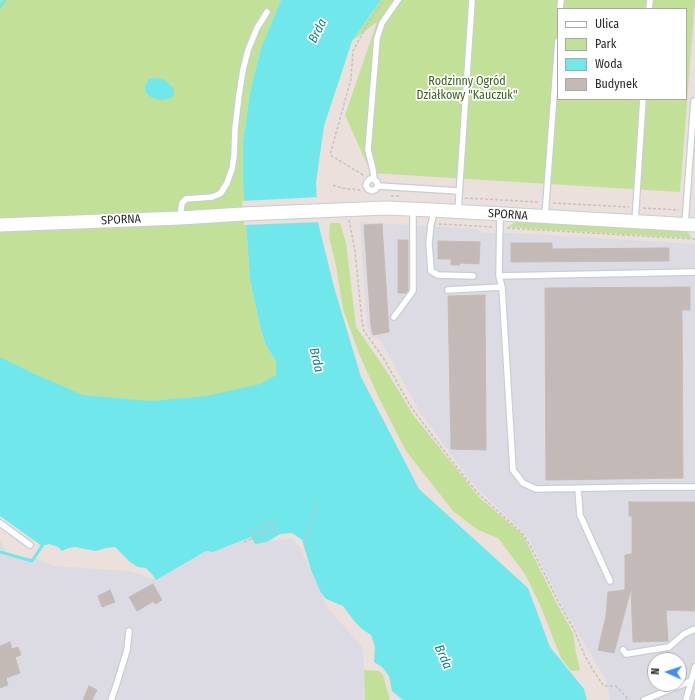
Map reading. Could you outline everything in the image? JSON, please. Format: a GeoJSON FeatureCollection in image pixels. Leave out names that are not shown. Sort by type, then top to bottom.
{"type":"FeatureCollection","features":[{"type":"Feature","properties":{"kind":"street","name":"SPORNA"},"geometry":{"type":"LineString","coordinates":[[0,225],[379,208],[458,211],[690,225]]}},
{"type":"Feature","properties":{"kind":"lane"},"geometry":{"type":"LineString","coordinates":[[372,179],[373,170],[368,150],[378,38],[382,23],[398,0]]}},
{"type":"Feature","properties":{"kind":"lane"},"geometry":{"type":"LineString","coordinates":[[458,211],[472,0]]}},
{"type":"Feature","properties":{"kind":"lane"},"geometry":{"type":"LineString","coordinates":[[180,218],[182,203],[186,199],[212,197],[221,193],[227,183],[232,169],[234,156],[235,129],[243,70],[248,50],[254,35],[267,12]]}},
{"type":"Feature","properties":{"kind":"lane"},"geometry":{"type":"LineString","coordinates":[[545,217],[557,54]]}},
{"type":"Feature","properties":{"kind":"lane"},"geometry":{"type":"LineString","coordinates":[[635,222],[643,100]]}},
{"type":"Feature","properties":{"kind":"lane"},"geometry":{"type":"LineString","coordinates":[[690,225],[686,211],[693,136],[694,101]]}},
{"type":"Feature","properties":{"kind":"lane"},"geometry":{"type":"LineString","coordinates":[[372,179],[377,182],[378,186]]}},
{"type":"Feature","properties":{"kind":"lane"},"geometry":{"type":"LineString","coordinates":[[372,179],[367,182],[366,186],[368,190],[372,191],[378,186]]}},
{"type":"Feature","properties":{"kind":"lane"},"geometry":{"type":"LineString","coordinates":[[378,186],[459,194]]}},
{"type":"Feature","properties":{"kind":"lane"},"geometry":{"type":"LineString","coordinates":[[394,317],[414,291],[413,209]]}},
{"type":"Feature","properties":{"kind":"lane"},"geometry":{"type":"LineString","coordinates":[[435,210],[429,243],[431,271],[438,275],[473,276]]}},
{"type":"Feature","properties":{"kind":"lane"},"geometry":{"type":"LineString","coordinates":[[500,214],[499,276],[502,287],[513,470],[523,483],[536,489],[695,486]]}},
{"type":"Feature","properties":{"kind":"lane"},"geometry":{"type":"LineString","coordinates":[[499,276],[695,272]]}},
{"type":"Feature","properties":{"kind":"lane"},"geometry":{"type":"LineString","coordinates":[[448,290],[502,287]]}},
{"type":"Feature","properties":{"kind":"lane"},"geometry":{"type":"LineString","coordinates":[[578,488],[580,515],[610,580]]}},
{"type":"Feature","properties":{"kind":"lane"},"geometry":{"type":"LineString","coordinates":[[0,523],[30,545]]}},
{"type":"Feature","properties":{"kind":"lane"},"geometry":{"type":"LineString","coordinates":[[623,650],[626,654],[669,647],[684,634],[695,629]]}},
{"type":"Feature","properties":{"kind":"lane"},"geometry":{"type":"LineString","coordinates":[[111,700],[127,650],[129,631]]}},
{"type":"Feature","properties":{"kind":"lane"},"geometry":{"type":"LineString","coordinates":[[686,700],[695,666]]}},
{"type":"Feature","properties":{"kind":"lane"},"geometry":{"type":"LineString","coordinates":[[644,700],[691,681]]}},
{"type":"Feature","properties":{"kind":"path"},"geometry":{"type":"LineString","coordinates":[[372,179],[330,155],[351,79],[353,51],[368,23],[384,0]]}},
{"type":"Feature","properties":{"kind":"path"},"geometry":{"type":"LineString","coordinates":[[334,185],[341,188],[362,190],[362,195]]}},
{"type":"Feature","properties":{"kind":"path"},"geometry":{"type":"LineString","coordinates":[[459,194],[546,202],[686,211]]}},
{"type":"Feature","properties":{"kind":"path"},"geometry":{"type":"LineString","coordinates":[[387,197],[402,196]]}},
{"type":"Feature","properties":{"kind":"path"},"geometry":{"type":"LineString","coordinates":[[349,218],[355,251],[364,332],[384,359],[411,407],[466,479],[479,494],[524,535],[575,632],[585,656],[604,686],[616,686],[629,700]]}},
{"type":"Feature","properties":{"kind":"path"},"geometry":{"type":"LineString","coordinates":[[304,545],[317,504]]}},
{"type":"Feature","properties":{"kind":"path"},"geometry":{"type":"LineString","coordinates":[[258,544],[251,530],[277,520]]}},
{"type":"Feature","properties":{"kind":"path"},"geometry":{"type":"LineString","coordinates":[[271,522],[277,536]]}},
{"type":"Feature","properties":{"kind":"path"},"geometry":{"type":"LineString","coordinates":[[261,526],[268,542]]}},
{"type":"Feature","properties":{"kind":"path"},"geometry":{"type":"LineString","coordinates":[[244,542],[273,529]]}},
{"type":"Feature","properties":{"kind":"shaded area"},"geometry":{"type":"Polygon","coordinates":[[[360,222],[477,229],[483,233],[513,233],[695,244],[695,700],[610,700],[607,682],[564,609],[528,537],[472,483],[420,412],[381,341],[372,337],[367,326],[360,222]]]}},
{"type":"Feature","properties":{"kind":"shaded area"},"geometry":{"type":"Polygon","coordinates":[[[251,537],[255,544],[292,538],[301,549],[327,607],[363,648],[365,700],[0,700],[0,538],[8,555],[38,559],[54,566],[128,571],[156,580],[206,551],[213,552],[251,537]]]}},
{"type":"Feature","properties":{"kind":"green space"},"geometry":{"type":"Polygon","coordinates":[[[0,0],[281,0],[261,48],[250,92],[243,143],[243,183],[250,280],[265,343],[276,362],[276,375],[285,432],[0,382],[0,0]]]}},
{"type":"Feature","properties":{"kind":"green space","name":"Rodzinny Ogród Działkowy \"Kauczuk\""},"geometry":{"type":"Polygon","coordinates":[[[381,0],[695,0],[680,192],[371,173],[345,115],[377,22],[352,41],[381,0]]]}},
{"type":"Feature","properties":{"kind":"green space"},"geometry":{"type":"Polygon","coordinates":[[[517,221],[682,230],[689,233],[691,238],[508,227],[517,221]]]}},
{"type":"Feature","properties":{"kind":"green space"},"geometry":{"type":"Polygon","coordinates":[[[330,223],[340,223],[346,243],[356,327],[385,369],[414,416],[479,497],[523,535],[573,633],[580,670],[571,671],[561,658],[541,607],[525,574],[498,538],[478,530],[453,511],[406,451],[360,356],[343,309],[336,266],[329,237],[330,223]]]}},
{"type":"Feature","properties":{"kind":"green space"},"geometry":{"type":"Polygon","coordinates":[[[364,670],[379,671],[383,675],[390,700],[365,700],[364,670]]]}},
{"type":"Feature","properties":{"kind":"water","name":"Brda"},"geometry":{"type":"Polygon","coordinates":[[[281,0],[381,0],[352,41],[324,126],[316,183],[318,222],[334,287],[361,377],[419,489],[528,588],[550,647],[584,689],[587,700],[403,700],[392,691],[389,676],[382,667],[374,662],[375,647],[371,635],[355,622],[343,606],[326,599],[321,593],[311,570],[302,540],[292,533],[280,534],[267,542],[255,544],[251,537],[213,552],[206,551],[156,580],[146,568],[138,567],[130,562],[115,547],[96,551],[76,547],[62,551],[58,547],[49,544],[42,546],[0,516],[0,357],[83,395],[151,401],[206,396],[260,384],[276,375],[276,362],[265,343],[250,280],[243,183],[243,142],[250,92],[261,48],[281,0]]]}},
{"type":"Feature","properties":{"kind":"water"},"geometry":{"type":"Polygon","coordinates":[[[156,78],[165,80],[174,89],[174,95],[171,98],[162,100],[155,99],[149,96],[145,91],[145,85],[149,79],[156,78]]]}},
{"type":"Feature","properties":{"kind":"pier"},"geometry":{"type":"Polygon","coordinates":[[[319,197],[320,222],[244,225],[242,201],[319,197]]]}},
{"type":"Feature","properties":{"kind":"building"},"geometry":{"type":"Polygon","coordinates":[[[382,224],[389,332],[373,335],[371,326],[364,225],[382,224]]]}},
{"type":"Feature","properties":{"kind":"building"},"geometry":{"type":"Polygon","coordinates":[[[398,240],[408,240],[408,290],[406,293],[398,293],[398,240]]]}},
{"type":"Feature","properties":{"kind":"building"},"geometry":{"type":"Polygon","coordinates":[[[438,241],[480,242],[479,264],[460,263],[460,265],[451,265],[451,259],[438,259],[438,241]]]}},
{"type":"Feature","properties":{"kind":"building"},"geometry":{"type":"Polygon","coordinates":[[[511,243],[552,243],[552,249],[669,248],[669,261],[511,262],[511,243]]]}},
{"type":"Feature","properties":{"kind":"building"},"geometry":{"type":"Polygon","coordinates":[[[690,287],[690,310],[682,310],[683,478],[546,480],[545,288],[690,287]]]}},
{"type":"Feature","properties":{"kind":"building"},"geometry":{"type":"Polygon","coordinates":[[[485,295],[486,450],[451,449],[448,296],[485,295]]]}},
{"type":"Feature","properties":{"kind":"building"},"geometry":{"type":"Polygon","coordinates":[[[629,502],[695,502],[695,611],[666,610],[668,641],[633,642],[631,589],[614,653],[598,650],[606,616],[608,592],[625,590],[625,555],[632,554],[632,516],[629,516],[629,502]]]}},
{"type":"Feature","properties":{"kind":"building"},"geometry":{"type":"Polygon","coordinates":[[[153,584],[162,600],[155,604],[154,601],[137,611],[129,597],[153,584]]]}},
{"type":"Feature","properties":{"kind":"building"},"geometry":{"type":"Polygon","coordinates":[[[110,590],[115,602],[102,607],[98,596],[110,590]]]}},
{"type":"Feature","properties":{"kind":"building"},"geometry":{"type":"Polygon","coordinates":[[[10,642],[12,649],[18,647],[21,655],[15,657],[20,673],[6,678],[8,685],[0,688],[0,646],[10,642]]]}},
{"type":"Feature","properties":{"kind":"building"},"geometry":{"type":"Polygon","coordinates":[[[89,686],[97,690],[92,700],[83,700],[89,686]]]}},
{"type":"Feature","properties":{"kind":"waterway"},"geometry":{"type":"LineString","coordinates":[[0,7],[5,0]]}},
{"type":"Feature","properties":{"kind":"waterway"},"geometry":{"type":"LineString","coordinates":[[0,552],[32,561],[42,546]]}}]}
